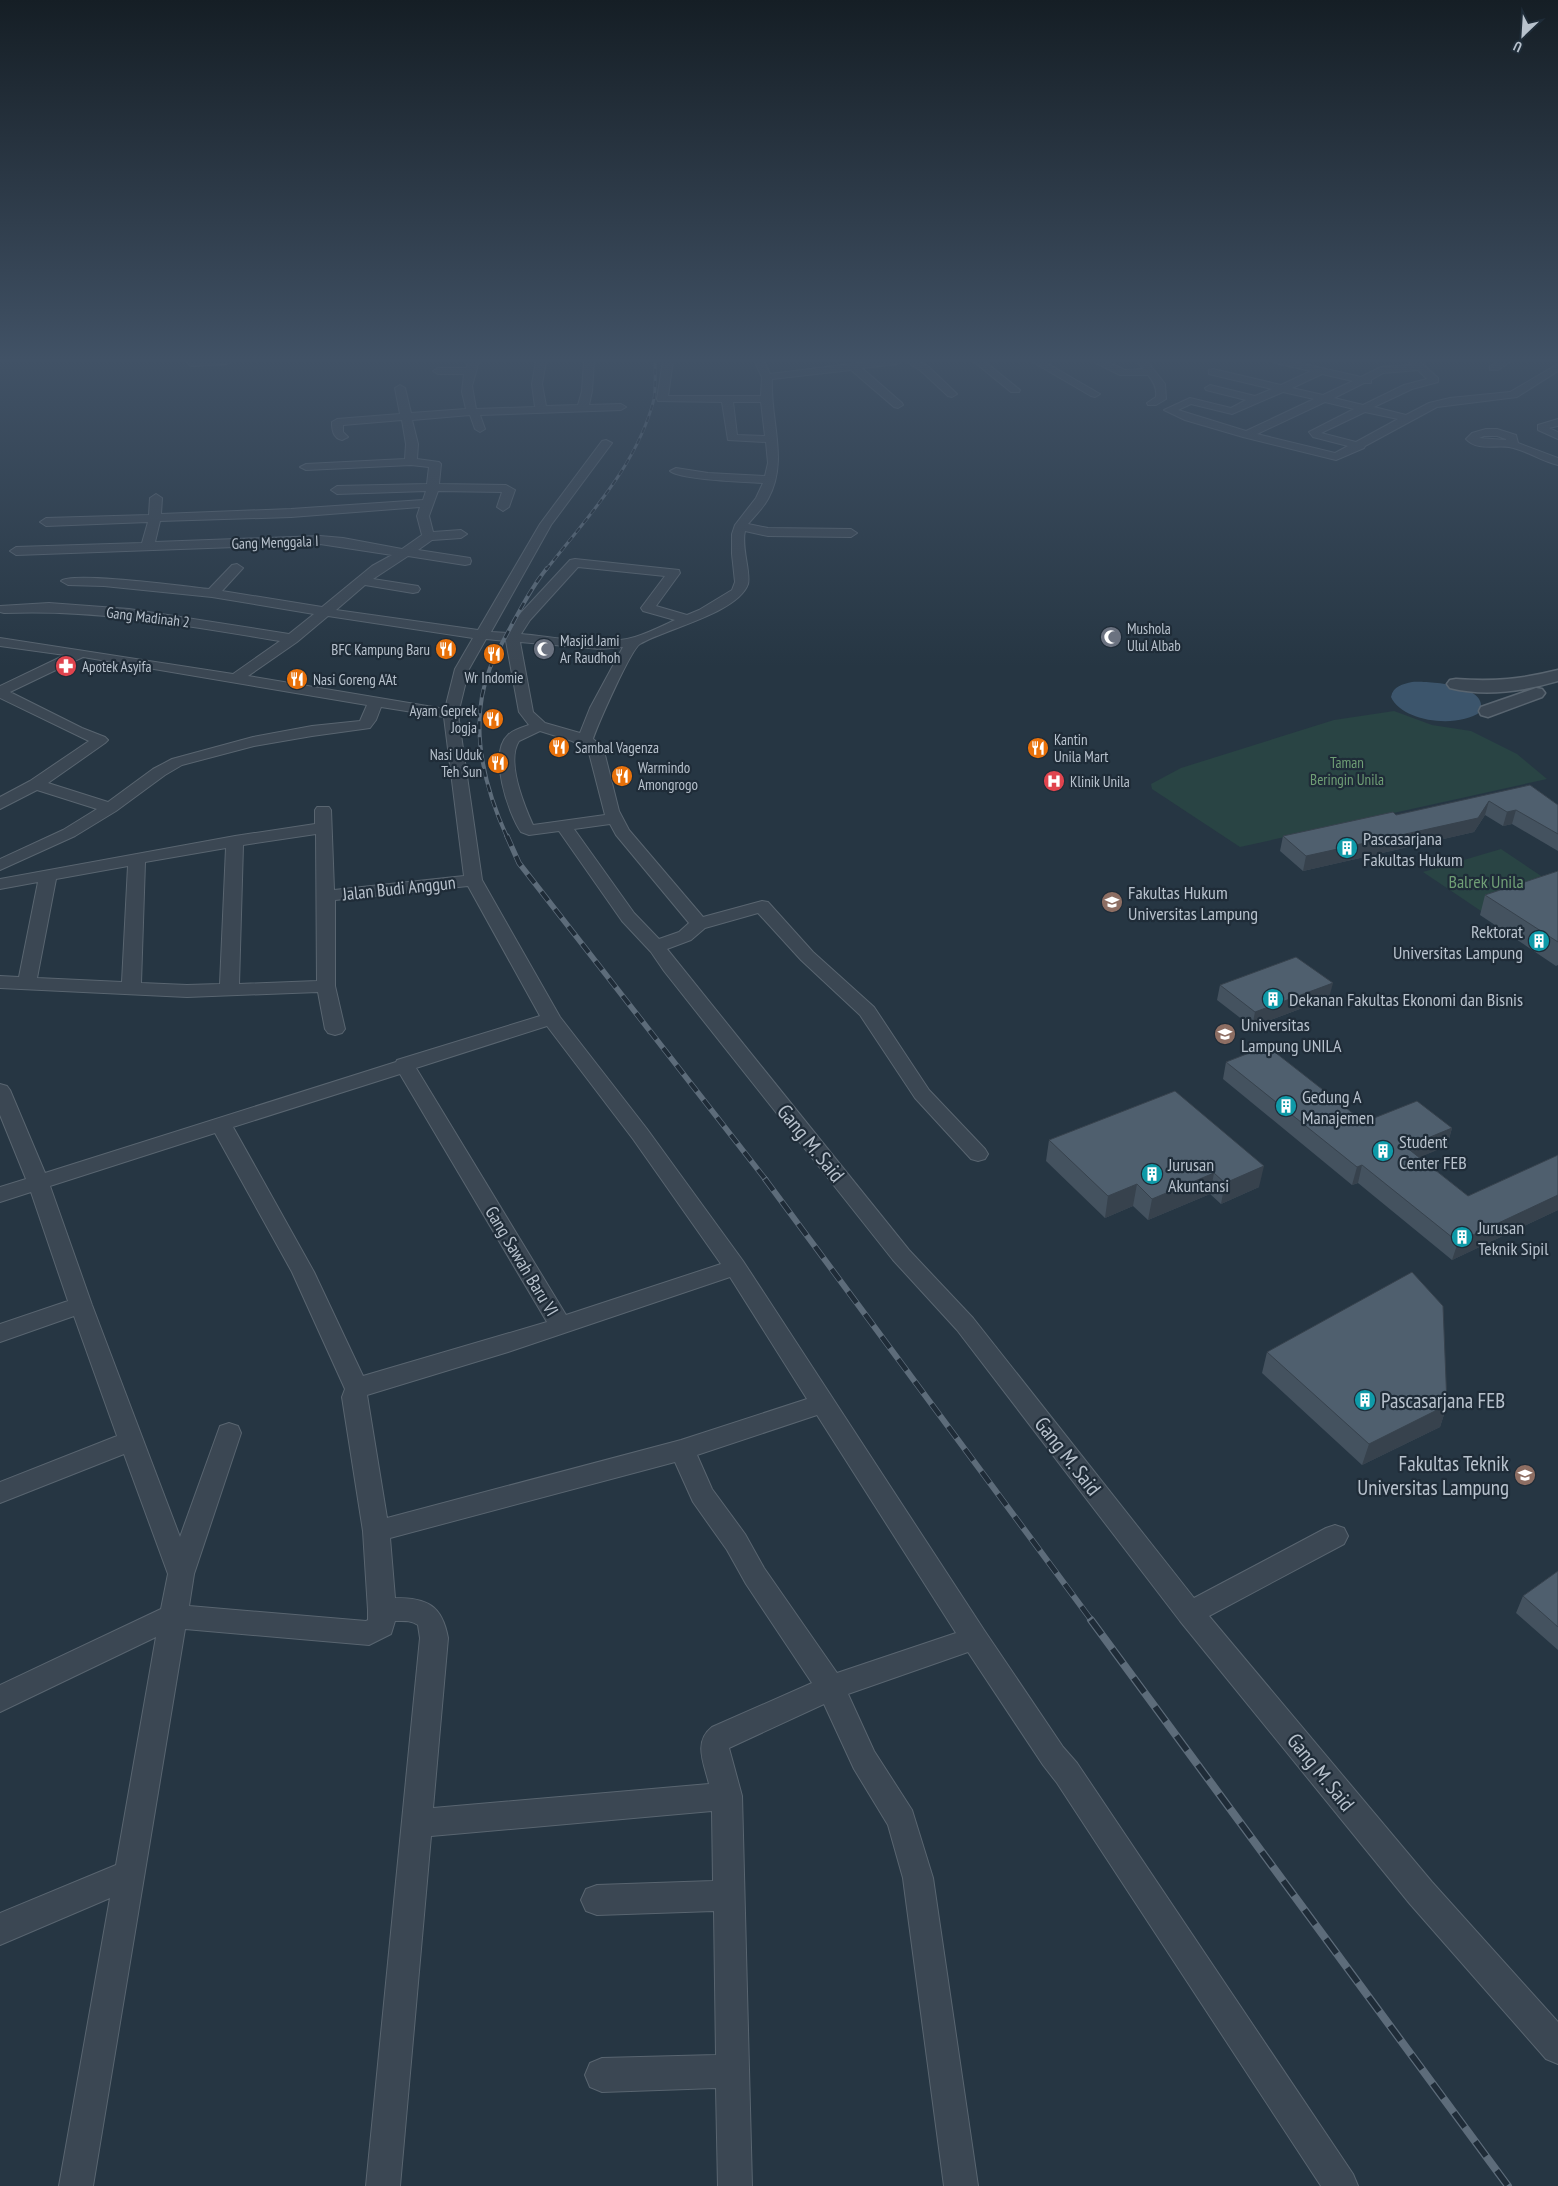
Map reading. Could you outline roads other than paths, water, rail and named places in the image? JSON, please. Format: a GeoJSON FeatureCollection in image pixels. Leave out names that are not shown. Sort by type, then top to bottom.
{"type":"FeatureCollection","features":[{"type":"Feature","properties":{"kind":"street"},"geometry":{"type":"LineString","coordinates":[[306,467],[390,463]]}},
{"type":"Feature","properties":{"kind":"street"},"geometry":{"type":"LineString","coordinates":[[236,678],[292,638],[363,581],[404,552],[427,540],[428,536],[423,516],[433,487],[435,464],[423,463]]}},
{"type":"Feature","properties":{"kind":"street"},"geometry":{"type":"LineString","coordinates":[[592,463],[546,524],[462,669],[451,714],[473,880],[551,1018],[640,1134],[735,1267],[974,1638],[1053,1756],[1067,1773],[1341,2186]]}},
{"type":"Feature","properties":{"kind":"street"},"geometry":{"type":"LineString","coordinates":[[68,581],[104,582],[212,593],[482,635],[600,645],[634,641],[688,620],[724,602],[737,592],[742,582],[738,554],[738,534],[741,525],[762,499],[770,480],[774,463]]}},
{"type":"Feature","properties":{"kind":"street"},"geometry":{"type":"LineString","coordinates":[[676,471],[708,476],[770,480]]}},
{"type":"Feature","properties":{"kind":"street"},"geometry":{"type":"LineString","coordinates":[[503,507],[509,490],[517,478]]}},
{"type":"Feature","properties":{"kind":"street"},"geometry":{"type":"LineString","coordinates":[[337,490],[433,487],[509,490]]}},
{"type":"Feature","properties":{"kind":"street"},"geometry":{"type":"LineString","coordinates":[[147,546],[155,517],[156,498]]}},
{"type":"Feature","properties":{"kind":"street"},"geometry":{"type":"LineString","coordinates":[[46,522],[291,512],[428,503]]}},
{"type":"Feature","properties":{"kind":"street"},"geometry":{"type":"LineString","coordinates":[[741,525],[756,531],[768,532],[851,533]]}},
{"type":"Feature","properties":{"kind":"street"},"geometry":{"type":"LineString","coordinates":[[428,536],[461,534]]}},
{"type":"Feature","properties":{"kind":"street","name":"Gang Menggala I"},"geometry":{"type":"LineString","coordinates":[[16,551],[320,540],[465,561]]}},
{"type":"Feature","properties":{"kind":"street"},"geometry":{"type":"LineString","coordinates":[[688,620],[648,608],[674,573],[578,563],[571,566],[530,611],[512,638],[526,712],[530,720],[538,727],[585,740],[595,746],[611,811],[622,832],[699,924]]}},
{"type":"Feature","properties":{"kind":"street"},"geometry":{"type":"LineString","coordinates":[[212,593],[237,568]]}},
{"type":"Feature","properties":{"kind":"street"},"geometry":{"type":"LineString","coordinates":[[363,581],[414,589]]}},
{"type":"Feature","properties":{"kind":"street","name":"Gang Madinah 2"},"geometry":{"type":"LineString","coordinates":[[4,609],[49,607],[129,613],[292,638]]}},
{"type":"Feature","properties":{"kind":"street"},"geometry":{"type":"LineString","coordinates":[[585,740],[597,708],[634,641]]}},
{"type":"Feature","properties":{"kind":"street"},"geometry":{"type":"LineString","coordinates":[[0,642],[81,653],[451,714]]}},
{"type":"Feature","properties":{"kind":"street"},"geometry":{"type":"LineString","coordinates":[[0,691],[81,653]]}},
{"type":"Feature","properties":{"kind":"street"},"geometry":{"type":"LineString","coordinates":[[1456,684],[1510,686],[1526,684],[1558,675]]}},
{"type":"Feature","properties":{"kind":"street"},"geometry":{"type":"LineString","coordinates":[[1488,710],[1558,686]]}},
{"type":"Feature","properties":{"kind":"street"},"geometry":{"type":"LineString","coordinates":[[0,691],[77,731],[100,740],[36,784],[0,804]]}},
{"type":"Feature","properties":{"kind":"street"},"geometry":{"type":"LineString","coordinates":[[0,865],[69,833],[110,808],[159,772],[177,762],[253,742],[365,724],[369,720],[375,702]]}},
{"type":"Feature","properties":{"kind":"street"},"geometry":{"type":"LineString","coordinates":[[538,727],[513,738],[509,743],[507,754],[511,790],[527,829],[616,818]]}},
{"type":"Feature","properties":{"kind":"street"},"geometry":{"type":"LineString","coordinates":[[36,784],[110,808]]}},
{"type":"Feature","properties":{"kind":"street"},"geometry":{"type":"LineString","coordinates":[[323,810],[326,896],[326,986],[335,1029]]}},
{"type":"Feature","properties":{"kind":"street","name":"Gang M. Said"},"geometry":{"type":"LineString","coordinates":[[562,825],[628,917],[658,949],[901,1255],[965,1324],[1190,1612],[1421,1893],[1558,2047]]}},
{"type":"Feature","properties":{"kind":"street"},"geometry":{"type":"LineString","coordinates":[[0,884],[235,841],[324,828]]}},
{"type":"Feature","properties":{"kind":"street"},"geometry":{"type":"LineString","coordinates":[[229,991],[235,841]]}},
{"type":"Feature","properties":{"kind":"street"},"geometry":{"type":"LineString","coordinates":[[131,989],[137,859]]}},
{"type":"Feature","properties":{"kind":"street"},"geometry":{"type":"LineString","coordinates":[[27,984],[48,876]]}},
{"type":"Feature","properties":{"kind":"street","name":"Jalan Budi Anggun"},"geometry":{"type":"LineString","coordinates":[[326,896],[473,880]]}},
{"type":"Feature","properties":{"kind":"street"},"geometry":{"type":"LineString","coordinates":[[658,949],[660,944],[685,936],[699,924],[762,906],[807,956],[867,1011],[922,1094],[978,1154]]}},
{"type":"Feature","properties":{"kind":"street"},"geometry":{"type":"LineString","coordinates":[[0,982],[131,989],[229,991],[326,986]]}},
{"type":"Feature","properties":{"kind":"street"},"geometry":{"type":"LineString","coordinates":[[0,1195],[551,1018]]}},
{"type":"Feature","properties":{"kind":"street","name":"Gang Sawah Baru VI"},"geometry":{"type":"LineString","coordinates":[[404,1064],[561,1326],[735,1267]]}},
{"type":"Feature","properties":{"kind":"street"},"geometry":{"type":"LineString","coordinates":[[0,1090],[38,1182],[81,1305],[181,1574]]}},
{"type":"Feature","properties":{"kind":"street"},"geometry":{"type":"LineString","coordinates":[[221,1124],[303,1272],[357,1389]]}},
{"type":"Feature","properties":{"kind":"street"},"geometry":{"type":"LineString","coordinates":[[0,1333],[81,1305]]}},
{"type":"Feature","properties":{"kind":"street"},"geometry":{"type":"LineString","coordinates":[[0,1698],[174,1616],[369,1633],[381,1626],[382,1610],[376,1531],[354,1397],[357,1389],[367,1384],[500,1346],[561,1326]]}},
{"type":"Feature","properties":{"kind":"street"},"geometry":{"type":"LineString","coordinates":[[376,1531],[682,1450],[824,1404]]}},
{"type":"Feature","properties":{"kind":"street"},"geometry":{"type":"LineString","coordinates":[[76,2186],[181,1574],[229,1433]]}},
{"type":"Feature","properties":{"kind":"street"},"geometry":{"type":"LineString","coordinates":[[0,1493],[132,1440]]}},
{"type":"Feature","properties":{"kind":"street"},"geometry":{"type":"LineString","coordinates":[[682,1450],[702,1495],[736,1542],[755,1576],[831,1688],[864,1760],[901,1820],[918,1878],[960,2186]]}},
{"type":"Feature","properties":{"kind":"street"},"geometry":{"type":"LineString","coordinates":[[1190,1612],[1335,1536]]}},
{"type":"Feature","properties":{"kind":"street"},"geometry":{"type":"LineString","coordinates":[[382,1610],[412,1610],[425,1614],[431,1621],[434,1638],[383,2186]]}},
{"type":"Feature","properties":{"kind":"street"},"geometry":{"type":"LineString","coordinates":[[734,2186],[727,1796],[715,1750],[715,1742],[722,1736],[831,1688],[974,1638]]}},
{"type":"Feature","properties":{"kind":"street"},"geometry":{"type":"LineString","coordinates":[[418,1823],[727,1796]]}},
{"type":"Feature","properties":{"kind":"street"},"geometry":{"type":"LineString","coordinates":[[0,1929],[130,1874]]}},
{"type":"Feature","properties":{"kind":"street"},"geometry":{"type":"LineString","coordinates":[[598,1900],[729,1894]]}},
{"type":"Feature","properties":{"kind":"street"},"geometry":{"type":"LineString","coordinates":[[602,2075],[732,2071]]}},
{"type":"Feature","properties":{"kind":"water"},"geometry":{"type":"Polygon","coordinates":[[[1412,682],[1431,682],[1468,690],[1481,703],[1480,712],[1471,717],[1446,721],[1432,720],[1407,713],[1397,706],[1391,697],[1396,688],[1412,682]]]}},
{"type":"Feature","properties":{"kind":"railway"},"geometry":{"type":"LineString","coordinates":[[546,570],[594,510],[627,463]]}},
{"type":"Feature","properties":{"kind":"railway"},"geometry":{"type":"LineString","coordinates":[[507,837],[491,796],[481,754],[479,732],[483,689],[494,658],[526,598],[547,568]]}},
{"type":"Feature","properties":{"kind":"railway"},"geometry":{"type":"LineString","coordinates":[[507,836],[519,863],[766,1180]]}},
{"type":"Feature","properties":{"kind":"railway"},"geometry":{"type":"LineString","coordinates":[[765,1179],[1092,1621]]}},
{"type":"Feature","properties":{"kind":"railway"},"geometry":{"type":"LineString","coordinates":[[1091,1620],[1508,2186]]}},
{"type":"Feature","properties":{"kind":"place","name":"Mushola Ulul Albab"},"geometry":{"type":"Point","coordinates":[1111,637]}},
{"type":"Feature","properties":{"kind":"place","name":"BFC Kampung Baru"},"geometry":{"type":"Point","coordinates":[446,649]}},
{"type":"Feature","properties":{"kind":"place","name":"Masjid Jami Ar Raudhoh"},"geometry":{"type":"Point","coordinates":[544,649]}},
{"type":"Feature","properties":{"kind":"place","name":"Wr Indomie"},"geometry":{"type":"Point","coordinates":[494,654]}},
{"type":"Feature","properties":{"kind":"place","name":"Apotek Asyifa"},"geometry":{"type":"Point","coordinates":[66,666]}},
{"type":"Feature","properties":{"kind":"place","name":"Nasi Goreng A'At"},"geometry":{"type":"Point","coordinates":[297,679]}},
{"type":"Feature","properties":{"kind":"place","name":"Ayam Geprek Jogja"},"geometry":{"type":"Point","coordinates":[493,719]}},
{"type":"Feature","properties":{"kind":"place","name":"Sambal Vagenza"},"geometry":{"type":"Point","coordinates":[559,747]}},
{"type":"Feature","properties":{"kind":"place","name":"Kantin Unila Mart"},"geometry":{"type":"Point","coordinates":[1038,748]}},
{"type":"Feature","properties":{"kind":"place","name":"Nasi Uduk Teh Sun"},"geometry":{"type":"Point","coordinates":[498,763]}},
{"type":"Feature","properties":{"kind":"place","name":"Warmindo Amongrogo"},"geometry":{"type":"Point","coordinates":[622,776]}},
{"type":"Feature","properties":{"kind":"place","name":"Klinik Unila"},"geometry":{"type":"Point","coordinates":[1054,781]}},
{"type":"Feature","properties":{"kind":"place","name":"Pascasarjana Fakultas Hukum"},"geometry":{"type":"Point","coordinates":[1347,848]}},
{"type":"Feature","properties":{"kind":"place","name":"Fakultas Hukum Universitas Lampung"},"geometry":{"type":"Point","coordinates":[1112,902]}},
{"type":"Feature","properties":{"kind":"place","name":"Rektorat Universitas Lampung"},"geometry":{"type":"Point","coordinates":[1539,941]}},
{"type":"Feature","properties":{"kind":"place","name":"Dekanan Fakultas Ekonomi dan Bisnis"},"geometry":{"type":"Point","coordinates":[1273,999]}},
{"type":"Feature","properties":{"kind":"place","name":"Universitas Lampung UNILA"},"geometry":{"type":"Point","coordinates":[1225,1034]}},
{"type":"Feature","properties":{"kind":"place","name":"Gedung A Manajemen"},"geometry":{"type":"Point","coordinates":[1286,1106]}},
{"type":"Feature","properties":{"kind":"place","name":"Student Center FEB"},"geometry":{"type":"Point","coordinates":[1383,1151]}},
{"type":"Feature","properties":{"kind":"place","name":"Jurusan Akuntansi"},"geometry":{"type":"Point","coordinates":[1152,1174]}},
{"type":"Feature","properties":{"kind":"place","name":"Jurusan Teknik Sipil"},"geometry":{"type":"Point","coordinates":[1462,1237]}},
{"type":"Feature","properties":{"kind":"place","name":"Pascasarjana FEB"},"geometry":{"type":"Point","coordinates":[1365,1400]}},
{"type":"Feature","properties":{"kind":"place","name":"Fakultas Teknik Universitas Lampung"},"geometry":{"type":"Point","coordinates":[1525,1475]}},
{"type":"Feature","properties":{"kind":"park label","name":"Taman Beringin Unila"},"geometry":{"type":"Point","coordinates":[1347,770]}},
{"type":"Feature","properties":{"kind":"park label","name":"Balrek Unila"},"geometry":{"type":"Point","coordinates":[1486,881]}}]}
